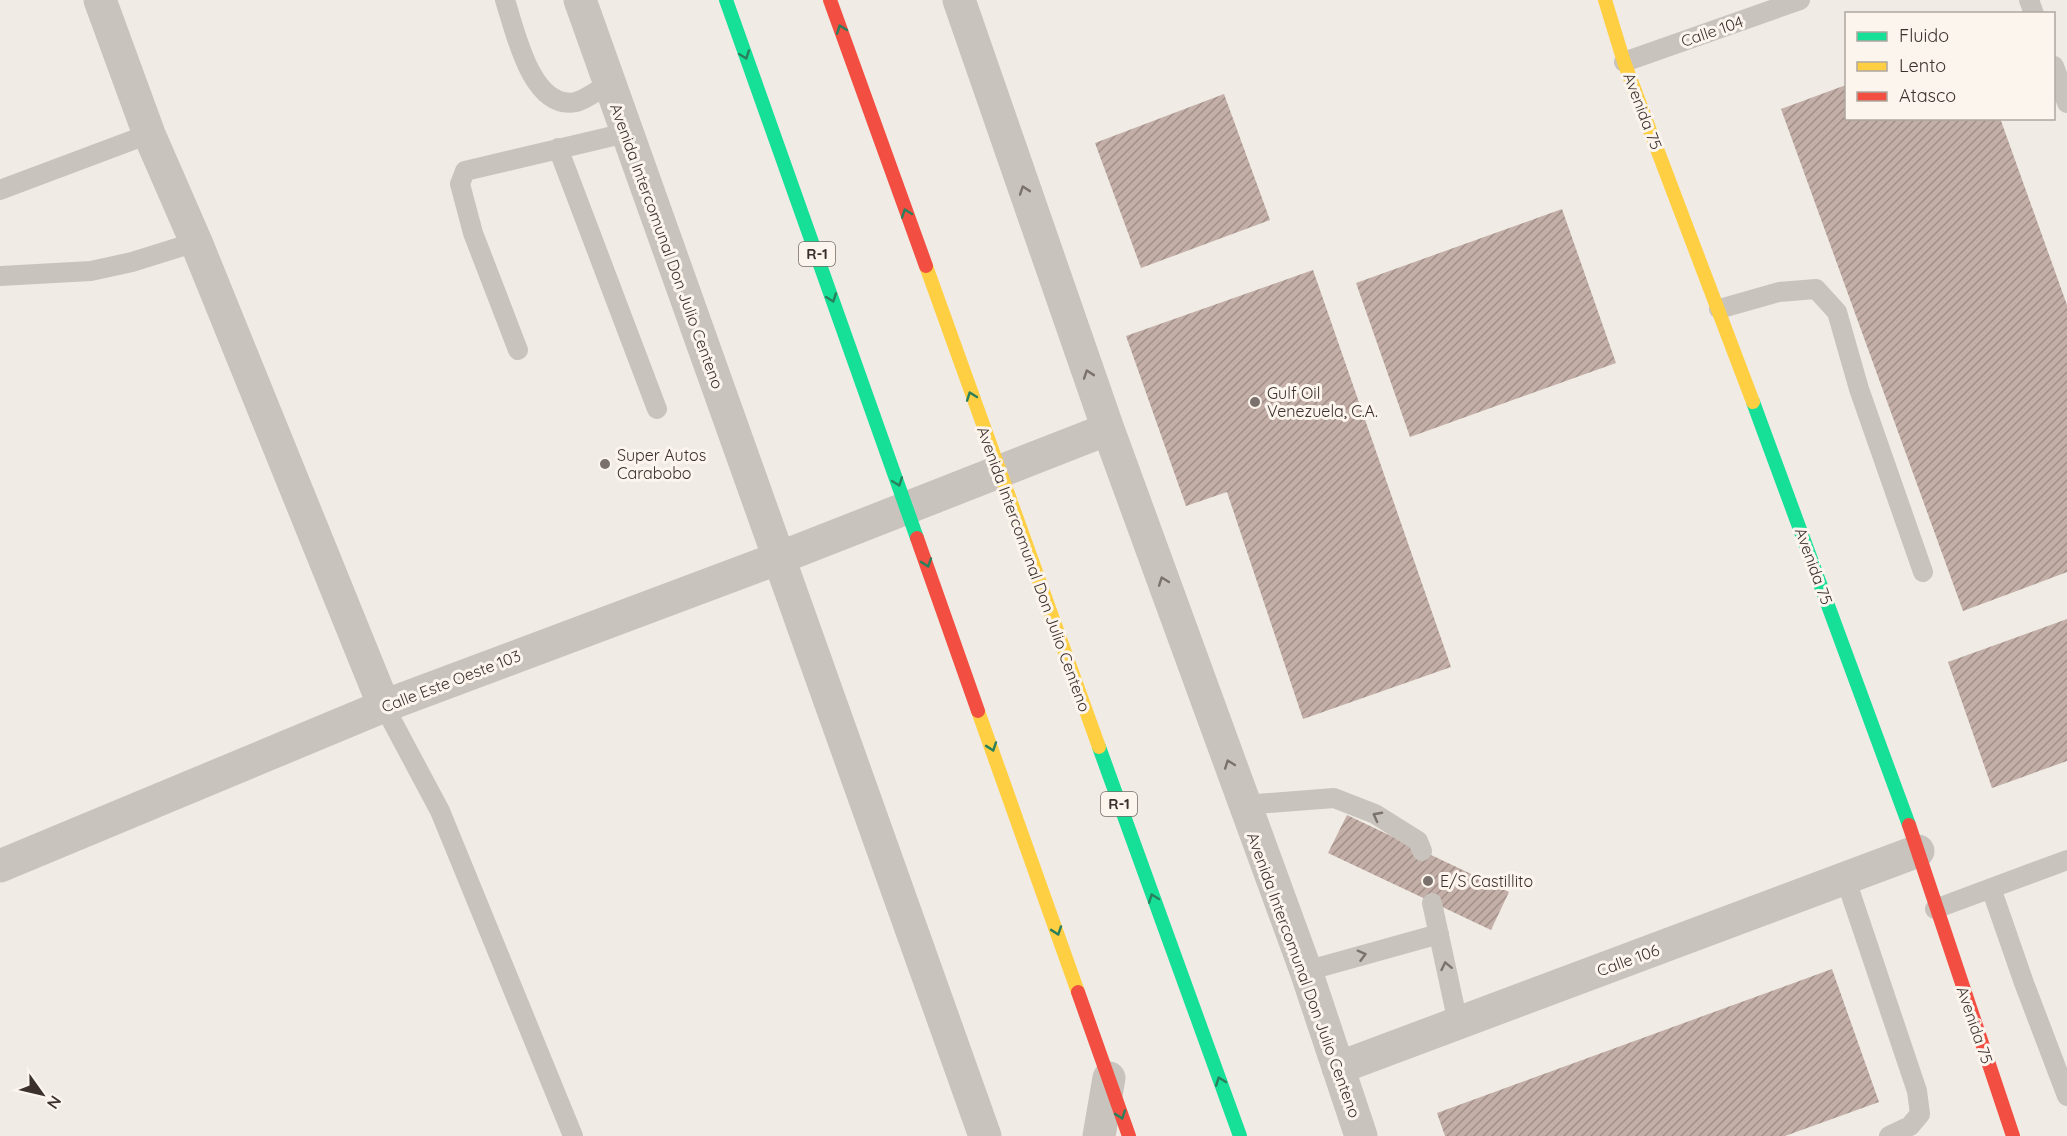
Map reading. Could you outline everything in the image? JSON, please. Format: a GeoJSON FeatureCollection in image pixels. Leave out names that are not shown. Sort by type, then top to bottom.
{"type":"FeatureCollection","features":[{"type":"Feature","properties":{"kind":"main road","name":"R-1"},"geometry":{"type":"LineString","coordinates":[[726,0],[1129,1136]]}},
{"type":"Feature","properties":{"kind":"main road","name":"Avenida Intercomunal Don Julio Centeno"},"geometry":{"type":"LineString","coordinates":[[830,0],[998,471],[1240,1136]]}},
{"type":"Feature","properties":{"kind":"main road","name":"Avenida 75"},"geometry":{"type":"LineString","coordinates":[[1605,0],[1624,62],[1719,309],[1918,851],[1935,909],[2013,1136]]}},
{"type":"Feature","properties":{"kind":"street"},"geometry":{"type":"LineString","coordinates":[[100,0],[149,134],[196,242],[384,706]]}},
{"type":"Feature","properties":{"kind":"street","name":"Avenida Intercomunal Don Julio Centeno"},"geometry":{"type":"LineString","coordinates":[[580,0],[985,1136]]}},
{"type":"Feature","properties":{"kind":"street","name":"Avenida Intercomunal Don Julio Centeno"},"geometry":{"type":"LineString","coordinates":[[958,0],[1108,429],[1243,805],[1306,971],[1361,1136]]}},
{"type":"Feature","properties":{"kind":"street","name":"Calle Este Oeste 103"},"geometry":{"type":"LineString","coordinates":[[0,866],[384,706],[779,558],[1108,429]]}},
{"type":"Feature","properties":{"kind":"street","name":"Calle 106"},"geometry":{"type":"LineString","coordinates":[[1338,1068],[1846,880],[1918,851]]}},
{"type":"Feature","properties":{"kind":"street"},"geometry":{"type":"LineString","coordinates":[[1099,1136],[1109,1078]]}},
{"type":"Feature","properties":{"kind":"lane"},"geometry":{"type":"LineString","coordinates":[[506,0],[531,78],[554,98],[576,102],[609,84]]}},
{"type":"Feature","properties":{"kind":"lane","name":"Calle 104"},"geometry":{"type":"LineString","coordinates":[[1624,62],[1800,0]]}},
{"type":"Feature","properties":{"kind":"lane"},"geometry":{"type":"LineString","coordinates":[[2055,69],[2067,103]]}},
{"type":"Feature","properties":{"kind":"lane"},"geometry":{"type":"LineString","coordinates":[[518,350],[473,232],[459,184],[465,171],[626,133]]}},
{"type":"Feature","properties":{"kind":"lane"},"geometry":{"type":"LineString","coordinates":[[0,190],[149,134]]}},
{"type":"Feature","properties":{"kind":"lane"},"geometry":{"type":"LineString","coordinates":[[558,148],[657,409]]}},
{"type":"Feature","properties":{"kind":"lane"},"geometry":{"type":"LineString","coordinates":[[0,276],[91,271],[132,262],[196,242]]}},
{"type":"Feature","properties":{"kind":"lane"},"geometry":{"type":"LineString","coordinates":[[1719,309],[1779,292],[1816,289],[1837,312],[1859,389],[1923,572]]}},
{"type":"Feature","properties":{"kind":"lane"},"geometry":{"type":"LineString","coordinates":[[384,706],[440,811],[573,1136]]}},
{"type":"Feature","properties":{"kind":"lane"},"geometry":{"type":"LineString","coordinates":[[1243,805],[1334,798],[1375,814],[1418,840],[1422,851]]}},
{"type":"Feature","properties":{"kind":"lane"},"geometry":{"type":"LineString","coordinates":[[1935,909],[2067,860]]}},
{"type":"Feature","properties":{"kind":"lane"},"geometry":{"type":"LineString","coordinates":[[1846,880],[1917,1091],[1920,1114],[1910,1126],[1889,1136]]}},
{"type":"Feature","properties":{"kind":"lane"},"geometry":{"type":"LineString","coordinates":[[1991,888],[2067,1096]]}},
{"type":"Feature","properties":{"kind":"lane"},"geometry":{"type":"LineString","coordinates":[[1432,903],[1458,1023]]}},
{"type":"Feature","properties":{"kind":"lane"},"geometry":{"type":"LineString","coordinates":[[1306,971],[1439,934]]}},
{"type":"Feature","properties":{"kind":"building"},"geometry":{"type":"Polygon","coordinates":[[[1845,85],[1845,120],[2001,120],[2067,305],[2067,572],[1963,611],[1781,109],[1845,85]]]}},
{"type":"Feature","properties":{"kind":"building"},"geometry":{"type":"Polygon","coordinates":[[[1224,94],[1270,220],[1141,268],[1095,143],[1224,94]]]}},
{"type":"Feature","properties":{"kind":"building"},"geometry":{"type":"Polygon","coordinates":[[[1562,209],[1616,363],[1410,437],[1356,283],[1562,209]]]}},
{"type":"Feature","properties":{"kind":"building"},"geometry":{"type":"Polygon","coordinates":[[[1313,270],[1451,667],[1303,719],[1227,492],[1186,506],[1126,336],[1313,270]]]}},
{"type":"Feature","properties":{"kind":"building"},"geometry":{"type":"Polygon","coordinates":[[[2067,619],[2067,761],[1992,788],[1948,662],[2067,619]]]}},
{"type":"Feature","properties":{"kind":"building"},"geometry":{"type":"Polygon","coordinates":[[[1347,815],[1509,892],[1491,930],[1328,853],[1347,815]]]}},
{"type":"Feature","properties":{"kind":"building"},"geometry":{"type":"Polygon","coordinates":[[[1832,969],[1879,1102],[1785,1136],[1445,1136],[1437,1113],[1832,969]]]}},
{"type":"Feature","properties":{"kind":"traffic: fast"},"geometry":{"type":"LineString","coordinates":[[726,0],[917,538]]}},
{"type":"Feature","properties":{"kind":"traffic: fast"},"geometry":{"type":"LineString","coordinates":[[1753,402],[1909,825]]}},
{"type":"Feature","properties":{"kind":"traffic: fast"},"geometry":{"type":"LineString","coordinates":[[1099,747],[1240,1136]]}},
{"type":"Feature","properties":{"kind":"traffic: slow"},"geometry":{"type":"LineString","coordinates":[[1605,0],[1624,62],[1753,402]]}},
{"type":"Feature","properties":{"kind":"traffic: slow"},"geometry":{"type":"LineString","coordinates":[[926,266],[1099,747]]}},
{"type":"Feature","properties":{"kind":"traffic: slow"},"geometry":{"type":"LineString","coordinates":[[978,711],[1078,992]]}},
{"type":"Feature","properties":{"kind":"traffic: jam"},"geometry":{"type":"LineString","coordinates":[[830,0],[926,266]]}},
{"type":"Feature","properties":{"kind":"traffic: jam"},"geometry":{"type":"LineString","coordinates":[[917,538],[978,711]]}},
{"type":"Feature","properties":{"kind":"traffic: jam"},"geometry":{"type":"LineString","coordinates":[[1909,825],[2013,1136]]}},
{"type":"Feature","properties":{"kind":"traffic: jam"},"geometry":{"type":"LineString","coordinates":[[1078,992],[1129,1136]]}},
{"type":"Feature","properties":{"kind":"place","name":"Gulf Oil Venezuela, C.A."},"geometry":{"type":"Point","coordinates":[1255,402]}},
{"type":"Feature","properties":{"kind":"place","name":"Super Autos Carabobo"},"geometry":{"type":"Point","coordinates":[605,464]}},
{"type":"Feature","properties":{"kind":"place","name":"E/S Castillito"},"geometry":{"type":"Point","coordinates":[1428,881]}}]}
